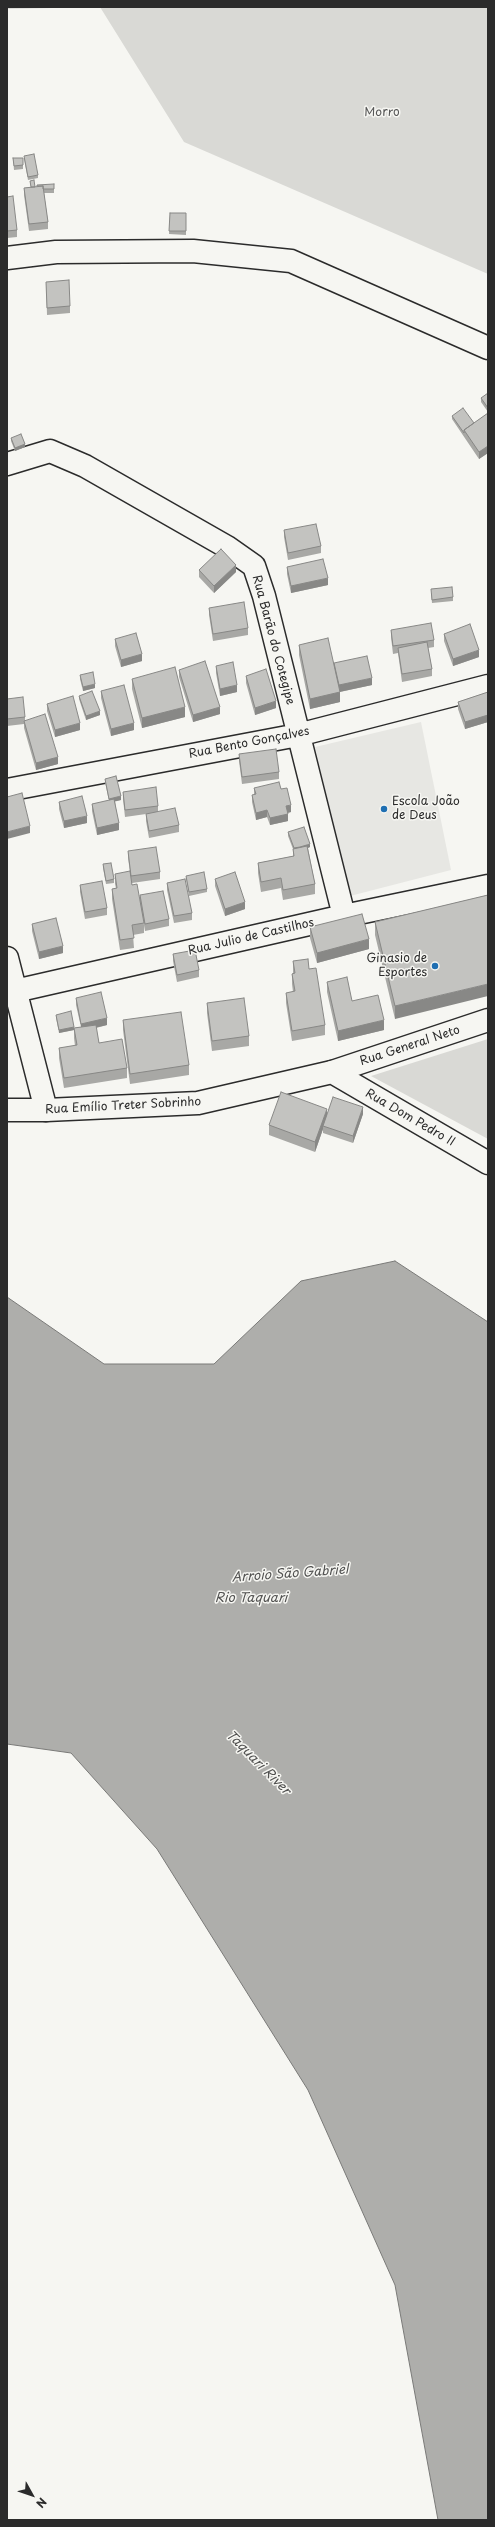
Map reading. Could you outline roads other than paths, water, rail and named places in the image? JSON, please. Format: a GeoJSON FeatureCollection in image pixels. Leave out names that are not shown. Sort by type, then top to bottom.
{"type":"FeatureCollection","features":[{"type":"Feature","properties":{"kind":"street"},"geometry":{"type":"LineString","coordinates":[[7,258],[56,252],[193,251],[291,261],[488,348]]}},
{"type":"Feature","properties":{"kind":"street","name":"Rua Barão do Cotegipe"},"geometry":{"type":"LineString","coordinates":[[7,464],[50,450],[85,466],[227,547],[254,566],[264,596],[344,916]]}},
{"type":"Feature","properties":{"kind":"street","name":"Rua Bento Gonçalves"},"geometry":{"type":"LineString","coordinates":[[7,790],[298,735],[488,686]]}},
{"type":"Feature","properties":{"kind":"street","name":"Rua Julio de Castilhos"},"geometry":{"type":"LineString","coordinates":[[15,991],[344,916],[488,886]]}},
{"type":"Feature","properties":{"kind":"street"},"geometry":{"type":"LineString","coordinates":[[7,958],[46,1110]]}},
{"type":"Feature","properties":{"kind":"street","name":"Rua General Neto"},"geometry":{"type":"LineString","coordinates":[[332,1072],[488,1020]]}},
{"type":"Feature","properties":{"kind":"street","name":"Rua Emílio Treter Sobrinho"},"geometry":{"type":"LineString","coordinates":[[7,1110],[46,1110],[198,1103],[332,1072]]}},
{"type":"Feature","properties":{"kind":"street","name":"Rua Dom Pedro II"},"geometry":{"type":"LineString","coordinates":[[332,1072],[488,1163]]}},
{"type":"Feature","properties":{"kind":"water","name":"Rio Taquari"},"geometry":{"type":"Polygon","coordinates":[[[395,1261],[488,1322],[488,2520],[438,2520],[395,2285],[308,2090],[157,1849],[71,1753],[7,1744],[7,1297],[104,1364],[214,1364],[301,1281],[395,1261]]]}},
{"type":"Feature","properties":{"kind":"place","name":"Escola João de Deus"},"geometry":{"type":"Point","coordinates":[384,809]}},
{"type":"Feature","properties":{"kind":"place","name":"Ginasio de Esportes"},"geometry":{"type":"Point","coordinates":[435,966]}},
{"type":"Feature","properties":{"kind":"park label","name":"Morro"},"geometry":{"type":"Point","coordinates":[382,113]}},
{"type":"Feature","properties":{"kind":"water label","name":"Arroio São Gabriel"},"geometry":{"type":"Point","coordinates":[290,1574]}},
{"type":"Feature","properties":{"kind":"water label","name":"Taquari River"},"geometry":{"type":"Point","coordinates":[258,1763]}}]}
